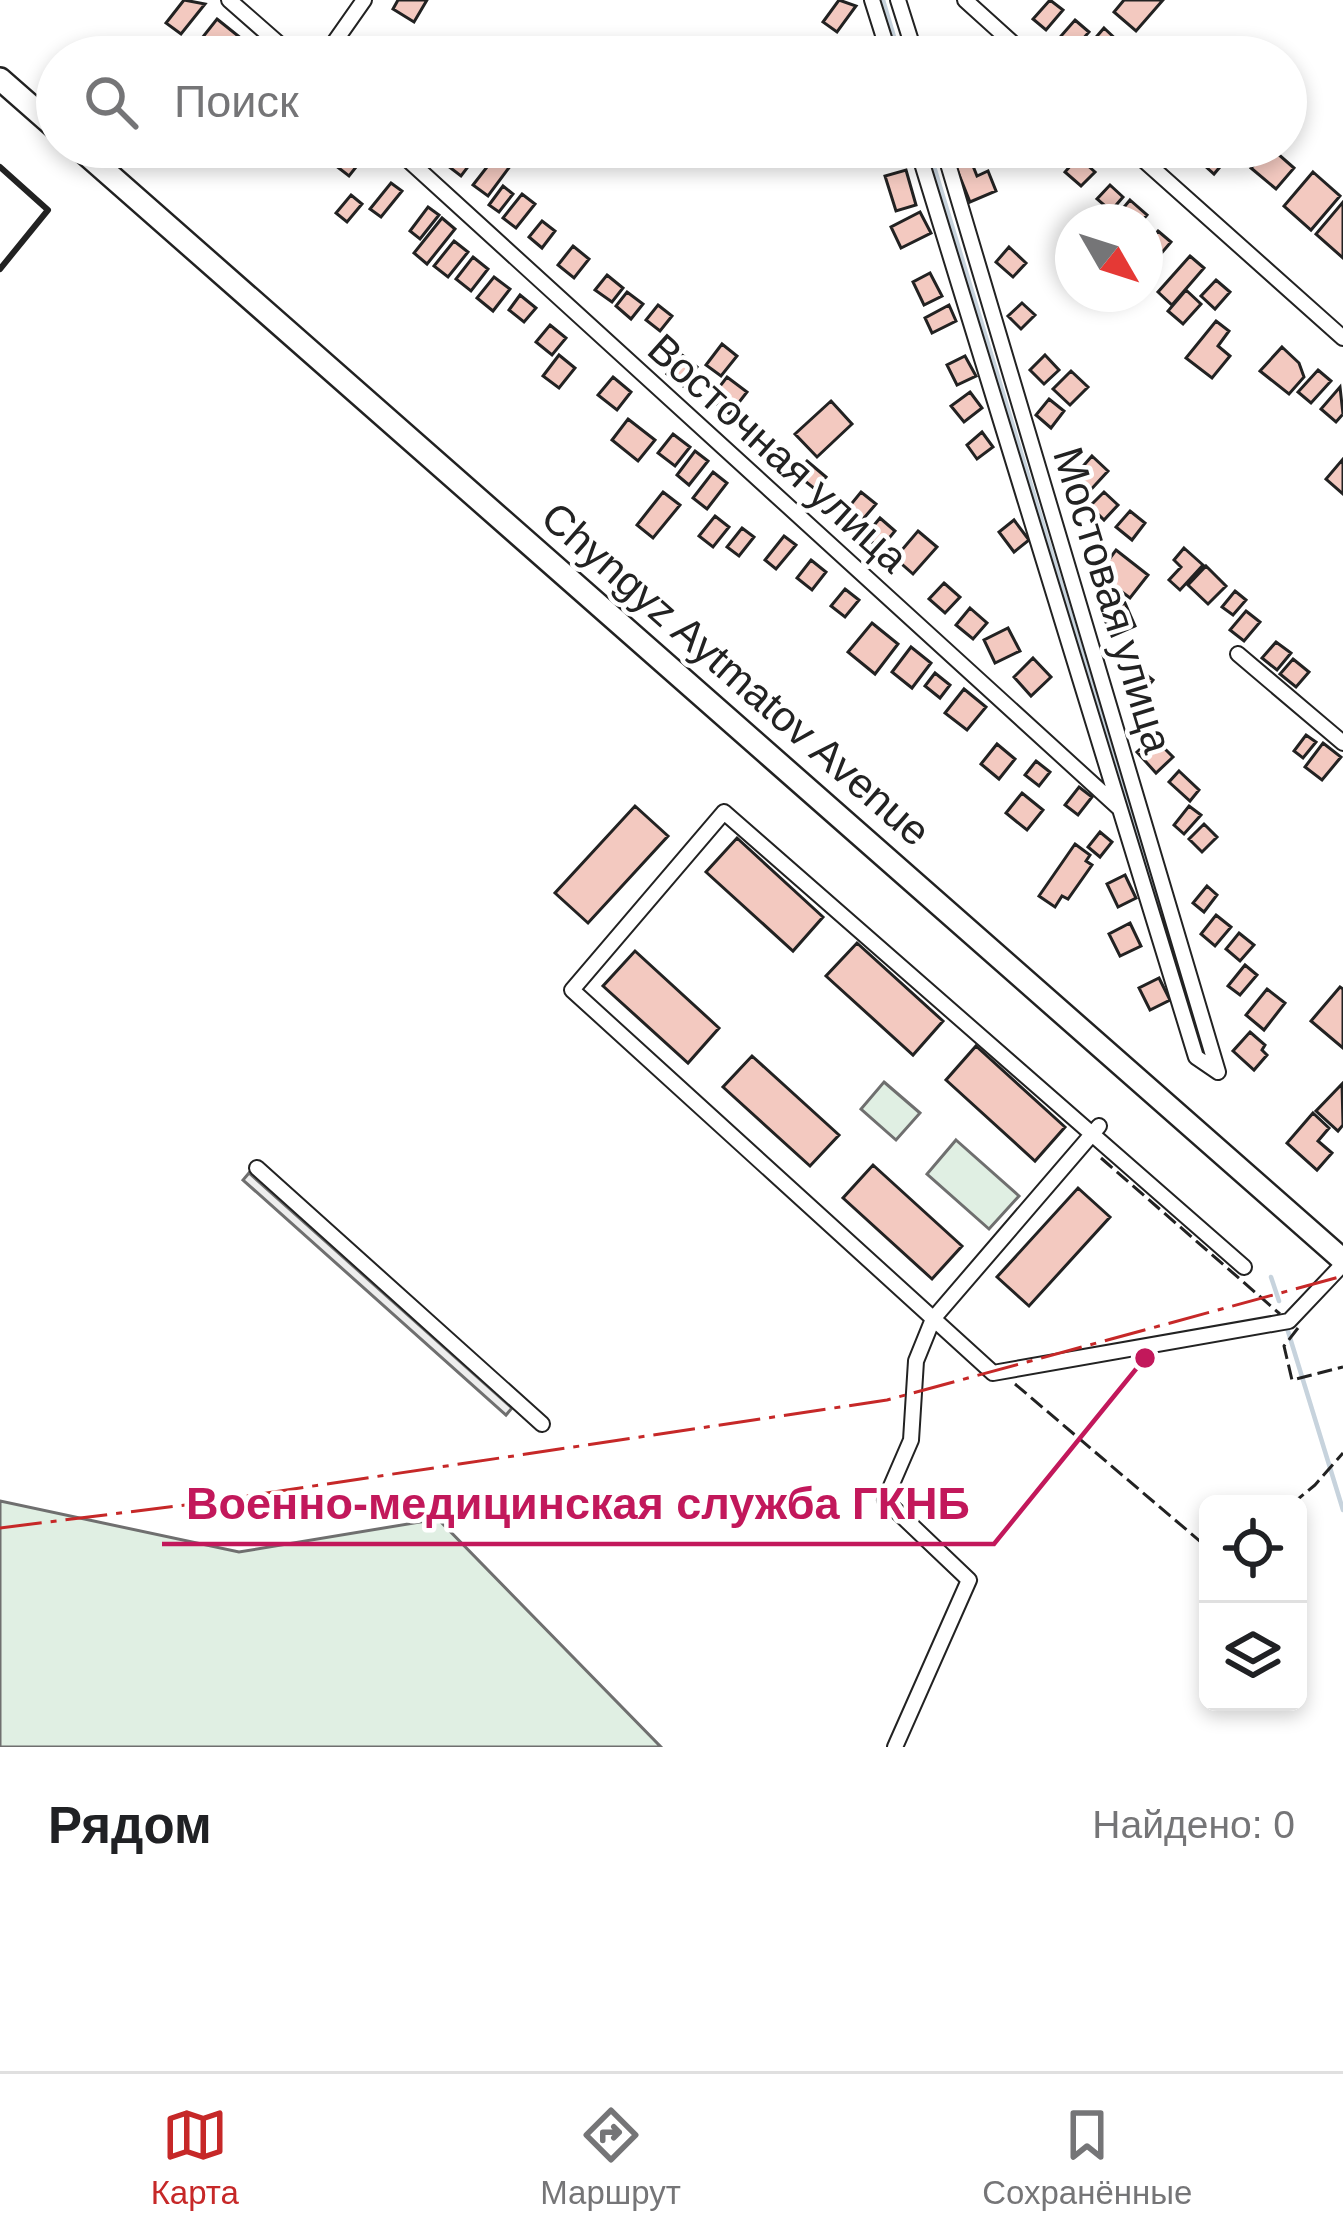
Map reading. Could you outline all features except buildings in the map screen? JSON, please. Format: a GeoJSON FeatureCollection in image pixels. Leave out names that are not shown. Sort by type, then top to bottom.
{"type":"FeatureCollection","features":[{"type":"Feature","properties":{"kind":"main road"},"geometry":{"type":"LineString","coordinates":[[0,80],[36,111]]}},
{"type":"Feature","properties":{"kind":"main road","name":"Chyngyz Aytmatov Avenue"},"geometry":{"type":"LineString","coordinates":[[102,168],[1343,1262]]}},
{"type":"Feature","properties":{"kind":"street"},"geometry":{"type":"LineString","coordinates":[[229,0],[270,36]]}},
{"type":"Feature","properties":{"kind":"street"},"geometry":{"type":"LineString","coordinates":[[339,36],[364,0]]}},
{"type":"Feature","properties":{"kind":"street"},"geometry":{"type":"LineString","coordinates":[[872,0],[883,36]]}},
{"type":"Feature","properties":{"kind":"street"},"geometry":{"type":"LineString","coordinates":[[898,0],[909,36]]}},
{"type":"Feature","properties":{"kind":"street"},"geometry":{"type":"LineString","coordinates":[[964,0],[1004,36]]}},
{"type":"Feature","properties":{"kind":"street","name":"Восточная улица"},"geometry":{"type":"LineString","coordinates":[[417,168],[1118,808]]}},
{"type":"Feature","properties":{"kind":"street"},"geometry":{"type":"LineString","coordinates":[[923,168],[1118,808]]}},
{"type":"Feature","properties":{"kind":"street","name":"Мостовая улица"},"geometry":{"type":"LineString","coordinates":[[950,168],[1218,1072],[1196,1057],[1118,808]]}},
{"type":"Feature","properties":{"kind":"street"},"geometry":{"type":"LineString","coordinates":[[1153,168],[1343,338]]}},
{"type":"Feature","properties":{"kind":"street"},"geometry":{"type":"LineString","coordinates":[[1238,654],[1343,742]]}},
{"type":"Feature","properties":{"kind":"street"},"geometry":{"type":"LineString","coordinates":[[1244,1267],[1096,1130],[724,812],[572,990],[993,1373],[1289,1321],[1343,1262]]}},
{"type":"Feature","properties":{"kind":"street"},"geometry":{"type":"LineString","coordinates":[[897,1746],[969,1580],[885,1500],[911,1440],[916,1360],[933,1319],[1096,1130]]}},
{"type":"Feature","properties":{"kind":"street"},"geometry":{"type":"LineString","coordinates":[[257,1168],[542,1424]]}},
{"type":"Feature","properties":{"kind":"green space"},"geometry":{"type":"Polygon","coordinates":[[[884,1082],[920,1113],[896,1140],[861,1109],[884,1082]]]}},
{"type":"Feature","properties":{"kind":"green space"},"geometry":{"type":"Polygon","coordinates":[[[956,1140],[1019,1196],[989,1229],[927,1174],[956,1140]]]}},
{"type":"Feature","properties":{"kind":"green space"},"geometry":{"type":"Polygon","coordinates":[[[0,1501],[239,1552],[438,1519],[661,1747],[0,1747],[0,1501]]]}},
{"type":"Feature","properties":{"kind":"shaded area"},"geometry":{"type":"Polygon","coordinates":[[[249,1173],[512,1408],[506,1415],[243,1180],[249,1173]]]}},
{"type":"Feature","properties":{"kind":"waterway"},"geometry":{"type":"LineString","coordinates":[[883,0],[894,36]]}},
{"type":"Feature","properties":{"kind":"waterway"},"geometry":{"type":"LineString","coordinates":[[934,168],[1206,1060]]}},
{"type":"Feature","properties":{"kind":"waterway"},"geometry":{"type":"LineString","coordinates":[[1271,1277],[1279,1301]]}},
{"type":"Feature","properties":{"kind":"waterway"},"geometry":{"type":"LineString","coordinates":[[1287,1328],[1343,1510]]}},
{"type":"Feature","properties":{"kind":"fence"},"geometry":{"type":"LineString","coordinates":[[1101,1158],[1280,1314]]}},
{"type":"Feature","properties":{"kind":"fence"},"geometry":{"type":"LineString","coordinates":[[1298,1328],[1284,1346],[1292,1380],[1343,1367]]}},
{"type":"Feature","properties":{"kind":"fence"},"geometry":{"type":"LineString","coordinates":[[1015,1384],[1199,1540]]}},
{"type":"Feature","properties":{"kind":"fence"},"geometry":{"type":"LineString","coordinates":[[1303,1495],[1343,1453]]}},
{"type":"Feature","properties":{"kind":"wall"},"geometry":{"type":"LineString","coordinates":[[0,167],[48,210],[0,269]]}},
{"type":"Feature","properties":{"kind":"power"},"geometry":{"type":"LineString","coordinates":[[0,1528],[193,1504],[887,1400],[1343,1276]]}},
{"type":"Feature","properties":{"kind":"place","name":"Военно-медицинская служба ГКНБ"},"geometry":{"type":"Point","coordinates":[1145,1358]}}]}
